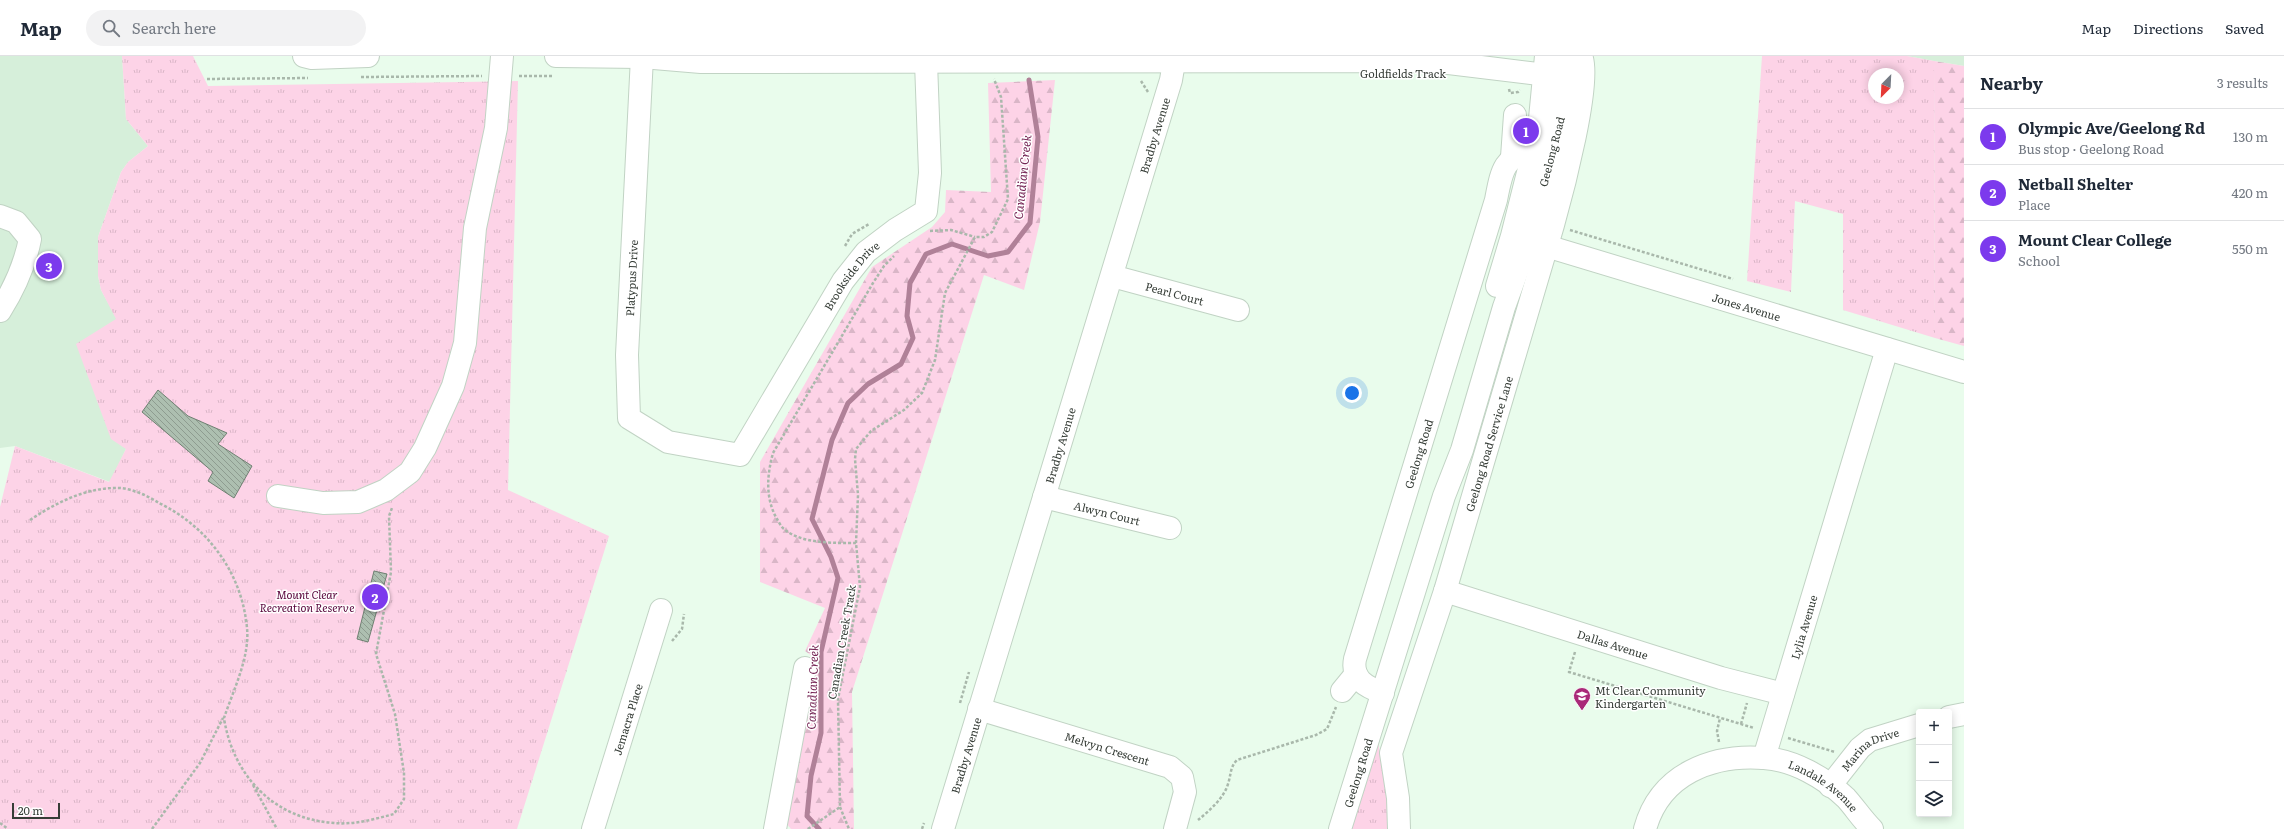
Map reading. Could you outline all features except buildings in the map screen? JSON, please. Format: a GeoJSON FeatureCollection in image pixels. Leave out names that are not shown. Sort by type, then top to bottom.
{"type":"FeatureCollection","features":[{"type":"Feature","properties":{"kind":"street"},"geometry":{"type":"LineString","coordinates":[[304,56],[312,58],[368,56]]}},
{"type":"Feature","properties":{"kind":"street"},"geometry":{"type":"LineString","coordinates":[[278,496],[323,503],[358,502],[386,490],[410,472],[426,448],[453,386],[464,343],[470,308],[475,228],[496,128],[502,56]]}},
{"type":"Feature","properties":{"kind":"street"},"geometry":{"type":"LineString","coordinates":[[556,56],[926,62],[1174,62],[1250,59],[1560,62]]}},
{"type":"Feature","properties":{"kind":"street"},"geometry":{"type":"LineString","coordinates":[[1432,61],[1463,56]]}},
{"type":"Feature","properties":{"kind":"street","name":"Platypus Drive"},"geometry":{"type":"LineString","coordinates":[[642,57],[627,355],[629,418],[668,442],[702,448]]}},
{"type":"Feature","properties":{"kind":"street","name":"Brookside Drive"},"geometry":{"type":"LineString","coordinates":[[702,448],[740,455],[843,281],[866,252],[895,230],[926,211],[930,173],[926,62]]}},
{"type":"Feature","properties":{"kind":"street","name":"Bradby Avenue"},"geometry":{"type":"LineString","coordinates":[[943,829],[1112,276],[1171,80],[1174,62]]}},
{"type":"Feature","properties":{"kind":"street","name":"Geelong Road"},"geometry":{"type":"LineString","coordinates":[[1383,693],[1365,685],[1349,682],[1357,651],[1496,200],[1507,179],[1535,158],[1561,113],[1560,62]]}},
{"type":"Feature","properties":{"kind":"street","name":"Geelong Road Service Lane"},"geometry":{"type":"LineString","coordinates":[[1399,829],[1398,798],[1391,753],[1445,591],[1529,241],[1562,195],[1580,105],[1585,66],[1560,62]]}},
{"type":"Feature","properties":{"kind":"street"},"geometry":{"type":"LineString","coordinates":[[1515,116],[1535,158]]}},
{"type":"Feature","properties":{"kind":"street","name":"Geelong Road"},"geometry":{"type":"LineString","coordinates":[[1340,829],[1444,496],[1462,450],[1504,307],[1529,241],[1535,158]]}},
{"type":"Feature","properties":{"kind":"street"},"geometry":{"type":"LineString","coordinates":[[0,216],[16,222],[30,239],[26,258],[0,311]]}},
{"type":"Feature","properties":{"kind":"street","name":"Jones Avenue"},"geometry":{"type":"LineString","coordinates":[[1529,241],[1964,372]]}},
{"type":"Feature","properties":{"kind":"street","name":"Pearl Court"},"geometry":{"type":"LineString","coordinates":[[1112,276],[1238,310]]}},
{"type":"Feature","properties":{"kind":"street","name":"Lylia Avenue"},"geometry":{"type":"LineString","coordinates":[[1764,758],[1887,349]]}},
{"type":"Feature","properties":{"kind":"street","name":"Alwyn Court"},"geometry":{"type":"LineString","coordinates":[[1044,497],[1170,528]]}},
{"type":"Feature","properties":{"kind":"street","name":"Dallas Avenue"},"geometry":{"type":"LineString","coordinates":[[1445,591],[1721,678],[1783,694]]}},
{"type":"Feature","properties":{"kind":"street","name":"Jemacra Place"},"geometry":{"type":"LineString","coordinates":[[593,829],[661,610]]}},
{"type":"Feature","properties":{"kind":"street"},"geometry":{"type":"LineString","coordinates":[[775,829],[805,668]]}},
{"type":"Feature","properties":{"kind":"street","name":"Melvyn Crescent"},"geometry":{"type":"LineString","coordinates":[[979,709],[1170,767],[1182,777],[1185,792],[1176,828]]}},
{"type":"Feature","properties":{"kind":"street"},"geometry":{"type":"LineString","coordinates":[[1952,716],[1964,714]]}},
{"type":"Feature","properties":{"kind":"street","name":"Marina Drive"},"geometry":{"type":"LineString","coordinates":[[1830,786],[1860,748],[1870,740],[1916,726]]}},
{"type":"Feature","properties":{"kind":"street"},"geometry":{"type":"LineString","coordinates":[[1645,829],[1650,814],[1660,795],[1682,775],[1718,760],[1736,757],[1764,758]]}},
{"type":"Feature","properties":{"kind":"street","name":"Landale Avenue"},"geometry":{"type":"LineString","coordinates":[[1764,758],[1792,764],[1830,786],[1850,803],[1872,829]]}},
{"type":"Feature","properties":{"kind":"path"},"geometry":{"type":"LineString","coordinates":[[923,234],[940,230],[975,237],[984,237],[992,232],[1008,199],[1001,97],[993,76]]}},
{"type":"Feature","properties":{"kind":"path"},"geometry":{"type":"LineString","coordinates":[[1508,84],[1510,93],[1518,92],[1522,86]]}},
{"type":"Feature","properties":{"kind":"path"},"geometry":{"type":"LineString","coordinates":[[1567,229],[1733,279]]}},
{"type":"Feature","properties":{"kind":"path","name":"Canadian Creek Track"},"geometry":{"type":"LineString","coordinates":[[840,807],[838,699],[860,587],[856,543],[858,495],[855,459],[856,449],[871,431],[904,410],[922,393],[935,360],[945,293],[975,237]]}},
{"type":"Feature","properties":{"kind":"path"},"geometry":{"type":"LineString","coordinates":[[856,543],[808,540],[783,529],[773,512],[768,493],[768,472],[773,453],[873,283],[884,266],[900,250]]}},
{"type":"Feature","properties":{"kind":"path"},"geometry":{"type":"LineString","coordinates":[[30,520],[47,508],[81,494],[98,489],[121,488],[145,495],[174,510],[197,527],[215,545],[227,564],[245,609],[248,630],[243,660],[224,718],[200,763],[152,829]]}},
{"type":"Feature","properties":{"kind":"path"},"geometry":{"type":"LineString","coordinates":[[250,782],[265,796],[283,808],[314,821],[335,824],[351,823],[394,814],[404,798],[404,773],[395,714],[376,654],[392,572],[389,516],[394,505]]}},
{"type":"Feature","properties":{"kind":"path"},"geometry":{"type":"LineString","coordinates":[[1576,648],[1569,672],[1834,751],[1848,763]]}},
{"type":"Feature","properties":{"kind":"path"},"geometry":{"type":"LineString","coordinates":[[224,718],[226,730],[238,762],[277,829]]}},
{"type":"Feature","properties":{"kind":"path"},"geometry":{"type":"LineString","coordinates":[[1176,828],[1183,828],[1193,823],[1209,810],[1228,785],[1233,764],[1237,760],[1316,735],[1327,729]]}},
{"type":"Feature","properties":{"kind":"path"},"geometry":{"type":"LineString","coordinates":[[808,829],[840,807],[849,829]]}},
{"type":"Feature","properties":{"kind":"path"},"geometry":{"type":"LineString","coordinates":[[0,823],[8,829]]}},
{"type":"Feature","properties":{"kind":"shaded area"},"geometry":{"type":"Polygon","coordinates":[[[0,56],[122,56],[126,119],[148,146],[128,162],[121,172],[98,237],[98,276],[101,290],[117,319],[126,449],[110,482],[15,446],[0,448],[0,56]]]}},
{"type":"Feature","properties":{"kind":"shaded area"},"geometry":{"type":"Polygon","coordinates":[[[1907,56],[1964,56],[1964,66],[1934,61],[1907,56]]]}},
{"type":"Feature","properties":{"kind":"green space","name":"Mount Clear Recreation Reserve"},"geometry":{"type":"Polygon","coordinates":[[[122,56],[193,56],[208,86],[518,81],[508,490],[609,536],[517,829],[0,829],[0,507],[15,446],[109,482],[126,449],[111,439],[76,344],[116,319],[101,290],[98,276],[98,237],[121,172],[128,162],[148,146],[126,119],[122,56]]]}},
{"type":"Feature","properties":{"kind":"green space"},"geometry":{"type":"Polygon","coordinates":[[[1762,56],[1907,56],[1934,61],[1935,338],[1843,310],[1843,214],[1795,201],[1791,292],[1747,281],[1762,56]]]}},
{"type":"Feature","properties":{"kind":"green space"},"geometry":{"type":"Polygon","coordinates":[[[1934,61],[1964,66],[1964,346],[1935,338],[1934,61]]]}},
{"type":"Feature","properties":{"kind":"green space"},"geometry":{"type":"Polygon","coordinates":[[[1055,80],[1040,222],[1024,290],[984,275],[852,692],[854,829],[791,829],[786,823],[819,661],[805,651],[825,608],[760,582],[760,462],[872,267],[932,227],[945,212],[946,190],[991,192],[988,83],[1055,80]]]}},
{"type":"Feature","properties":{"kind":"green space"},"geometry":{"type":"Polygon","coordinates":[[[1377,734],[1388,806],[1388,829],[1351,829],[1377,734]]]}},
{"type":"Feature","properties":{"kind":"waterway","name":"Canadian Creek"},"geometry":{"type":"LineString","coordinates":[[819,829],[807,816],[811,776],[821,733],[821,652],[838,578],[831,557],[812,519],[832,440],[848,403],[868,384],[901,364],[913,338],[907,316],[910,283],[926,254],[952,244],[988,256],[1008,252],[1030,223],[1038,137],[1029,80]]}},
{"type":"Feature","properties":{"kind":"place","name":"Olympic Ave/Geelong Rd"},"geometry":{"type":"Point","coordinates":[1526,131]}},
{"type":"Feature","properties":{"kind":"place","name":"Mount Clear College"},"geometry":{"type":"Point","coordinates":[49,266]}},
{"type":"Feature","properties":{"kind":"place","name":"Netball Shelter"},"geometry":{"type":"Point","coordinates":[375,597]}},
{"type":"Feature","properties":{"kind":"place","name":"Mt Clear Community Kindergarten"},"geometry":{"type":"Point","coordinates":[1582,711]}}]}
